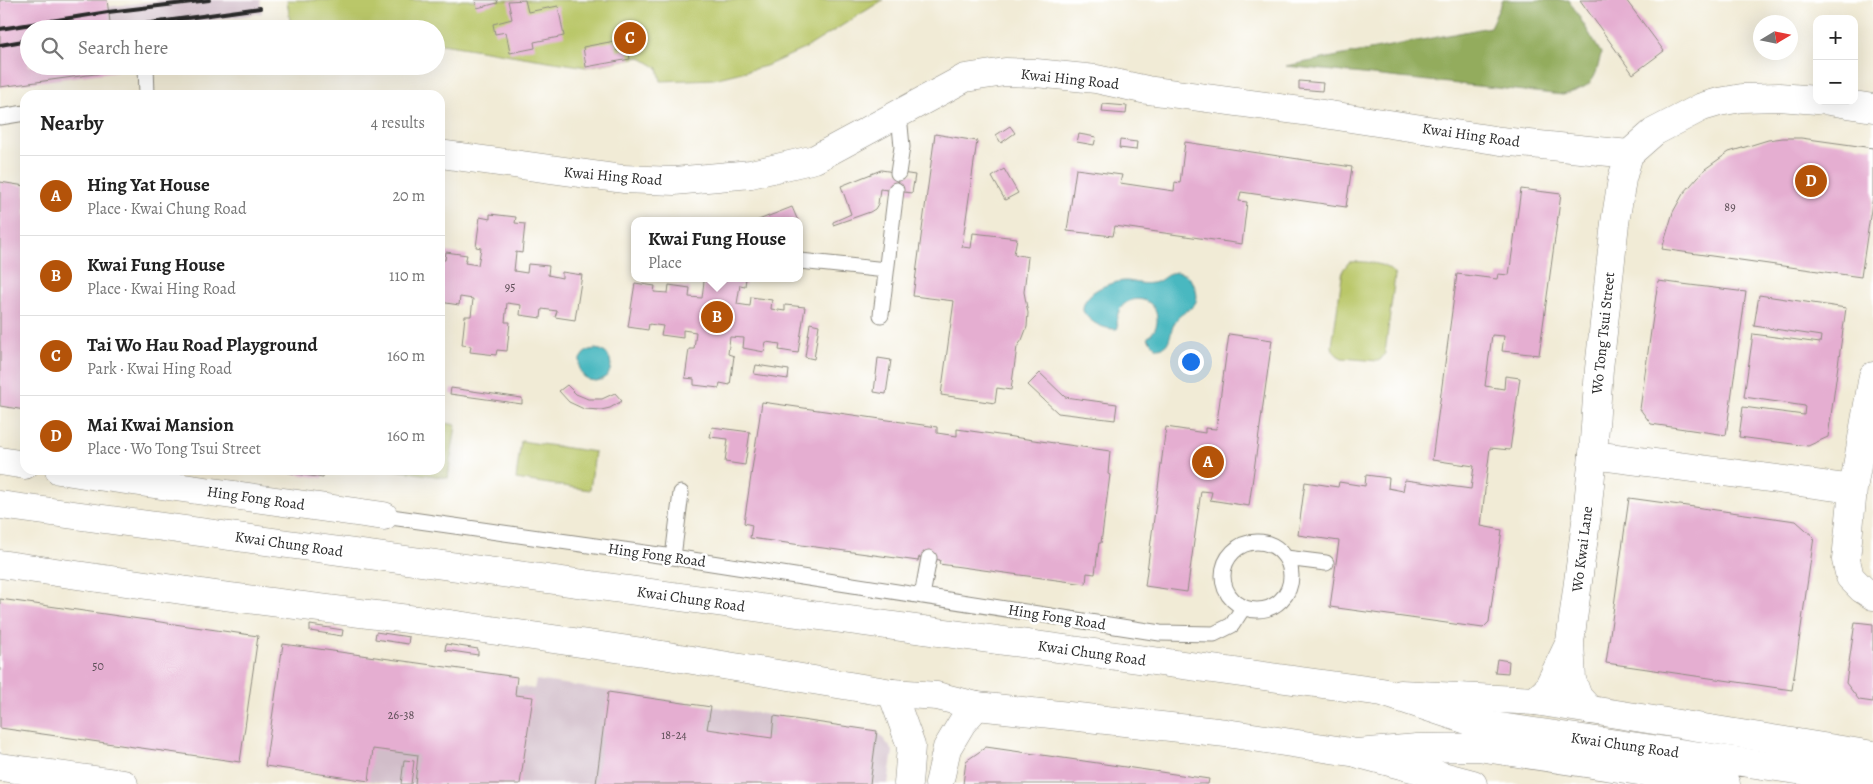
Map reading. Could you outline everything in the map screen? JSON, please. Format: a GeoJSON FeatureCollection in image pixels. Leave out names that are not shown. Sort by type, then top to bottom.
{"type":"FeatureCollection","features":[{"type":"Feature","properties":{"kind":"main road","name":"Kwai Hing Road"},"geometry":{"type":"LineString","coordinates":[[445,155],[623,179],[674,181],[751,174],[815,159],[965,78],[1005,72],[1096,79],[1147,90],[1501,141],[1629,154]]}},
{"type":"Feature","properties":{"kind":"main road"},"geometry":{"type":"LineString","coordinates":[[1629,154],[1654,132],[1702,108],[1719,102],[1742,98],[1779,97],[1813,100]]}},
{"type":"Feature","properties":{"kind":"main road"},"geometry":{"type":"LineString","coordinates":[[1854,105],[1873,108]]}},
{"type":"Feature","properties":{"kind":"main road","name":"Wo Tong Tsui Street"},"geometry":{"type":"LineString","coordinates":[[1593,455],[1599,369],[1616,214],[1622,179],[1629,154]]}},
{"type":"Feature","properties":{"kind":"main road"},"geometry":{"type":"LineString","coordinates":[[1873,376],[1853,489],[1846,560],[1850,577],[1862,589],[1873,596]]}},
{"type":"Feature","properties":{"kind":"main road"},"geometry":{"type":"LineString","coordinates":[[1593,455],[1853,489]]}},
{"type":"Feature","properties":{"kind":"main road","name":"Wo Kwai Lane"},"geometry":{"type":"LineString","coordinates":[[1590,710],[1578,697],[1572,680],[1570,642],[1593,455]]}},
{"type":"Feature","properties":{"kind":"main road"},"geometry":{"type":"LineString","coordinates":[[0,461],[20,463]]}},
{"type":"Feature","properties":{"kind":"main road","name":"Hing Fong Road"},"geometry":{"type":"LineString","coordinates":[[110,475],[384,516]]}},
{"type":"Feature","properties":{"kind":"main road","name":"Kwai Chung Road"},"geometry":{"type":"LineString","coordinates":[[0,505],[1382,692],[1535,701],[1873,755]]}},
{"type":"Feature","properties":{"kind":"main road","name":"Kwai Chung Road"},"geometry":{"type":"LineString","coordinates":[[0,564],[650,653],[892,693],[936,696],[978,706],[1226,733],[1357,753],[1474,784]]}},
{"type":"Feature","properties":{"kind":"main road","name":"Wo Kwai Lane"},"geometry":{"type":"LineString","coordinates":[[1535,701],[1547,690],[1570,642]]}},
{"type":"Feature","properties":{"kind":"main road","name":"Kwai Chung Road"},"geometry":{"type":"LineString","coordinates":[[1382,692],[1479,724],[1863,779]]}},
{"type":"Feature","properties":{"kind":"main road"},"geometry":{"type":"LineString","coordinates":[[892,693],[911,746],[908,784]]}},
{"type":"Feature","properties":{"kind":"main road"},"geometry":{"type":"LineString","coordinates":[[939,784],[947,748],[962,723],[978,706]]}},
{"type":"Feature","properties":{"kind":"main road","name":"Kwai Chung Road"},"geometry":{"type":"LineString","coordinates":[[1357,753],[1417,748],[1478,746],[1726,784]]}},
{"type":"Feature","properties":{"kind":"main road"},"geometry":{"type":"LineString","coordinates":[[0,767],[124,784]]}},
{"type":"Feature","properties":{"kind":"lane"},"geometry":{"type":"LineString","coordinates":[[147,75],[148,90]]}},
{"type":"Feature","properties":{"kind":"lane"},"geometry":{"type":"LineString","coordinates":[[0,116],[20,114]]}},
{"type":"Feature","properties":{"kind":"lane"},"geometry":{"type":"LineString","coordinates":[[898,173],[902,147],[899,115]]}},
{"type":"Feature","properties":{"kind":"lane"},"geometry":{"type":"LineString","coordinates":[[881,314],[896,190]]}},
{"type":"Feature","properties":{"kind":"lane"},"geometry":{"type":"LineString","coordinates":[[803,261],[886,270]]}},
{"type":"Feature","properties":{"kind":"lane"},"geometry":{"type":"LineString","coordinates":[[673,557],[681,493]]}},
{"type":"Feature","properties":{"kind":"lane","name":"Hing Fong Road"},"geometry":{"type":"LineString","coordinates":[[384,516],[673,557],[1160,632],[1214,634],[1232,625],[1243,608]]}},
{"type":"Feature","properties":{"kind":"lane"},"geometry":{"type":"LineString","coordinates":[[1268,543],[1278,549],[1286,558],[1290,568],[1289,590],[1275,606],[1265,610],[1254,611],[1243,608],[1233,602],[1226,592],[1222,581],[1223,569],[1227,558],[1244,544],[1268,543]]}},
{"type":"Feature","properties":{"kind":"lane"},"geometry":{"type":"LineString","coordinates":[[922,596],[928,558]]}},
{"type":"Feature","properties":{"kind":"lane"},"geometry":{"type":"LineString","coordinates":[[1286,558],[1326,563]]}},
{"type":"Feature","properties":{"kind":"shaded area"},"geometry":{"type":"Polygon","coordinates":[[[163,0],[260,0],[262,13],[216,20],[109,20],[107,7],[163,0]]]}},
{"type":"Feature","properties":{"kind":"shaded area"},"geometry":{"type":"Polygon","coordinates":[[[283,644],[517,677],[516,686],[534,689],[536,680],[877,731],[893,751],[888,784],[392,784],[265,766],[283,644]]]}},
{"type":"Feature","properties":{"kind":"green space"},"geometry":{"type":"Polygon","coordinates":[[[287,0],[883,0],[806,48],[766,66],[714,79],[661,81],[658,68],[640,57],[586,67],[445,44],[445,20],[290,20],[287,0]]]}},
{"type":"Feature","properties":{"kind":"green space"},"geometry":{"type":"Polygon","coordinates":[[[1503,0],[1569,0],[1601,53],[1597,71],[1591,82],[1580,89],[1563,95],[1286,66],[1490,27],[1503,0]]]}},
{"type":"Feature","properties":{"kind":"green space"},"geometry":{"type":"Polygon","coordinates":[[[1349,262],[1375,263],[1392,271],[1395,276],[1385,353],[1378,361],[1342,358],[1332,348],[1343,270],[1349,262]]]}},
{"type":"Feature","properties":{"kind":"green space"},"geometry":{"type":"Polygon","coordinates":[[[445,423],[456,425],[448,478],[428,475],[445,475],[445,423]]]}},
{"type":"Feature","properties":{"kind":"green space"},"geometry":{"type":"Polygon","coordinates":[[[521,441],[595,452],[590,490],[516,479],[521,441]]]}},
{"type":"Feature","properties":{"kind":"water"},"geometry":{"type":"Polygon","coordinates":[[[1176,272],[1185,274],[1191,280],[1197,293],[1197,299],[1191,308],[1178,317],[1168,342],[1162,347],[1157,348],[1147,338],[1155,330],[1157,324],[1154,309],[1149,303],[1142,300],[1134,300],[1126,303],[1120,308],[1117,317],[1118,328],[1116,329],[1106,328],[1097,324],[1089,319],[1083,311],[1087,298],[1104,286],[1125,281],[1144,284],[1152,283],[1176,272]]]}},
{"type":"Feature","properties":{"kind":"water"},"geometry":{"type":"Polygon","coordinates":[[[595,349],[607,353],[611,365],[607,377],[595,381],[583,377],[579,365],[583,353],[595,349]]]}},
{"type":"Feature","properties":{"kind":"building"},"geometry":{"type":"Polygon","coordinates":[[[0,0],[107,0],[110,20],[20,20],[20,75],[88,75],[0,87],[0,0]]]}},
{"type":"Feature","properties":{"kind":"building"},"geometry":{"type":"Polygon","coordinates":[[[475,0],[497,0],[498,3],[477,8],[475,0]]]}},
{"type":"Feature","properties":{"kind":"building"},"geometry":{"type":"Polygon","coordinates":[[[525,0],[528,12],[558,6],[564,36],[534,42],[535,48],[510,53],[506,32],[495,34],[493,24],[512,19],[508,1],[525,0]]]}},
{"type":"Feature","properties":{"kind":"building"},"geometry":{"type":"Polygon","coordinates":[[[1580,0],[1626,0],[1664,51],[1633,74],[1580,0]]]}},
{"type":"Feature","properties":{"kind":"building"},"geometry":{"type":"Polygon","coordinates":[[[615,41],[617,51],[628,49],[630,59],[586,67],[583,47],[615,41]]]}},
{"type":"Feature","properties":{"kind":"building"},"geometry":{"type":"Polygon","coordinates":[[[1299,81],[1323,83],[1322,91],[1299,89],[1299,81]]]}},
{"type":"Feature","properties":{"kind":"building"},"geometry":{"type":"Polygon","coordinates":[[[1103,104],[1127,106],[1126,114],[1102,112],[1103,104]]]}},
{"type":"Feature","properties":{"kind":"building"},"geometry":{"type":"Polygon","coordinates":[[[1010,126],[1015,133],[1001,143],[996,135],[1010,126]]]}},
{"type":"Feature","properties":{"kind":"building"},"geometry":{"type":"Polygon","coordinates":[[[935,134],[977,141],[962,247],[971,248],[973,233],[1017,238],[1014,254],[1028,257],[1024,292],[1028,313],[1027,327],[1017,347],[1011,390],[997,388],[995,403],[941,395],[954,301],[913,296],[935,134]]]}},
{"type":"Feature","properties":{"kind":"building"},"geometry":{"type":"Polygon","coordinates":[[[1079,134],[1096,137],[1094,145],[1077,142],[1079,134]]]}},
{"type":"Feature","properties":{"kind":"building"},"geometry":{"type":"Polygon","coordinates":[[[1801,138],[1873,148],[1873,196],[1861,277],[1662,249],[1673,212],[1683,194],[1705,169],[1729,152],[1768,140],[1801,138]]]}},
{"type":"Feature","properties":{"kind":"building"},"geometry":{"type":"Polygon","coordinates":[[[1120,140],[1137,142],[1136,150],[1119,148],[1120,140]]]}},
{"type":"Feature","properties":{"kind":"building"},"geometry":{"type":"Polygon","coordinates":[[[1185,142],[1352,167],[1346,207],[1241,192],[1239,201],[1247,202],[1242,244],[1115,226],[1113,236],[1067,231],[1076,169],[1122,175],[1120,183],[1174,191],[1175,182],[1180,183],[1185,142]]]}},
{"type":"Feature","properties":{"kind":"building"},"geometry":{"type":"Polygon","coordinates":[[[1004,169],[1018,193],[1005,200],[992,177],[1004,169]]]}},
{"type":"Feature","properties":{"kind":"building"},"geometry":{"type":"Polygon","coordinates":[[[881,170],[915,175],[912,193],[880,189],[878,204],[875,209],[833,225],[833,222],[851,214],[841,186],[881,170]]]}},
{"type":"Feature","properties":{"kind":"building"},"geometry":{"type":"Polygon","coordinates":[[[0,182],[20,185],[20,409],[0,406],[0,182]]]}},
{"type":"Feature","properties":{"kind":"building"},"geometry":{"type":"Polygon","coordinates":[[[1521,189],[1561,194],[1539,355],[1502,351],[1504,336],[1492,335],[1485,386],[1504,389],[1505,376],[1520,378],[1510,450],[1490,448],[1481,526],[1502,530],[1489,622],[1483,628],[1330,607],[1339,541],[1298,535],[1305,482],[1338,487],[1339,482],[1365,486],[1366,475],[1389,478],[1388,488],[1403,491],[1405,480],[1471,489],[1474,466],[1432,460],[1457,274],[1497,279],[1498,274],[1509,275],[1521,189]]]}},
{"type":"Feature","properties":{"kind":"building"},"geometry":{"type":"Polygon","coordinates":[[[792,207],[796,217],[766,217],[792,207]]]}},
{"type":"Feature","properties":{"kind":"building"},"geometry":{"type":"Polygon","coordinates":[[[490,214],[516,217],[515,223],[525,224],[522,253],[516,252],[514,271],[527,273],[528,264],[549,266],[548,275],[562,278],[562,272],[582,275],[575,320],[555,317],[557,311],[542,309],[541,318],[520,315],[521,305],[507,303],[505,322],[510,322],[507,351],[497,350],[496,355],[470,352],[471,346],[462,345],[465,316],[471,316],[473,299],[460,297],[459,305],[445,303],[446,252],[467,255],[465,263],[478,265],[481,248],[476,247],[480,217],[490,219],[490,214]]]}},
{"type":"Feature","properties":{"kind":"building"},"geometry":{"type":"Polygon","coordinates":[[[1658,281],[1746,292],[1726,435],[1651,424],[1640,409],[1658,281]]]}},
{"type":"Feature","properties":{"kind":"building"},"geometry":{"type":"Polygon","coordinates":[[[704,282],[746,282],[745,286],[740,285],[737,304],[750,306],[751,297],[772,300],[771,309],[785,311],[785,305],[805,307],[798,353],[779,350],[780,344],[766,342],[764,352],[743,348],[744,338],[730,337],[728,354],[734,356],[730,385],[720,383],[719,388],[694,385],[694,379],[685,378],[689,349],[694,349],[696,332],[683,330],[683,338],[661,335],[663,326],[649,324],[648,330],[628,327],[635,283],[655,286],[654,292],[668,293],[669,285],[690,288],[689,297],[702,298],[704,282]]]}},
{"type":"Feature","properties":{"kind":"building"},"geometry":{"type":"Polygon","coordinates":[[[1759,295],[1846,308],[1828,437],[1808,446],[1739,437],[1743,407],[1804,415],[1805,406],[1744,397],[1753,334],[1820,343],[1821,336],[1754,326],[1759,295]]]}},
{"type":"Feature","properties":{"kind":"building"},"geometry":{"type":"Polygon","coordinates":[[[810,323],[819,325],[814,359],[805,357],[810,323]]]}},
{"type":"Feature","properties":{"kind":"building"},"geometry":{"type":"Polygon","coordinates":[[[1229,334],[1272,340],[1249,506],[1210,500],[1212,492],[1201,491],[1187,592],[1145,586],[1166,427],[1205,433],[1205,428],[1216,429],[1229,334]]]}},
{"type":"Feature","properties":{"kind":"building"},"geometry":{"type":"Polygon","coordinates":[[[878,358],[891,360],[886,394],[874,392],[878,358]]]}},
{"type":"Feature","properties":{"kind":"building"},"geometry":{"type":"Polygon","coordinates":[[[756,365],[789,370],[788,379],[754,374],[756,365]]]}},
{"type":"Feature","properties":{"kind":"building"},"geometry":{"type":"Polygon","coordinates":[[[1040,373],[1065,397],[1117,404],[1115,420],[1058,413],[1028,385],[1040,373]]]}},
{"type":"Feature","properties":{"kind":"building"},"geometry":{"type":"Polygon","coordinates":[[[567,385],[576,394],[588,399],[602,399],[615,393],[622,401],[610,408],[601,410],[584,409],[569,402],[559,391],[567,385]]]}},
{"type":"Feature","properties":{"kind":"building"},"geometry":{"type":"Polygon","coordinates":[[[451,388],[522,398],[522,404],[450,394],[451,388]]]}},
{"type":"Feature","properties":{"kind":"building"},"geometry":{"type":"Polygon","coordinates":[[[762,402],[937,427],[937,433],[957,436],[957,429],[1110,451],[1108,474],[1110,475],[1095,574],[1087,573],[1086,584],[939,564],[940,560],[919,557],[918,561],[750,538],[752,525],[744,523],[762,402]]]}},
{"type":"Feature","properties":{"kind":"building"},"geometry":{"type":"Polygon","coordinates":[[[712,427],[750,432],[745,465],[725,462],[728,439],[710,437],[712,427]]]}},
{"type":"Feature","properties":{"kind":"building"},"geometry":{"type":"Polygon","coordinates":[[[304,475],[323,475],[323,478],[304,475]]]}},
{"type":"Feature","properties":{"kind":"building"},"geometry":{"type":"Polygon","coordinates":[[[1629,498],[1796,521],[1814,537],[1792,690],[1606,663],[1629,498]]]}},
{"type":"Feature","properties":{"kind":"building"},"geometry":{"type":"Polygon","coordinates":[[[0,599],[258,636],[240,762],[0,728],[0,599]]]}},
{"type":"Feature","properties":{"kind":"building"},"geometry":{"type":"Polygon","coordinates":[[[1855,622],[1873,624],[1873,702],[1859,700],[1846,683],[1855,622]]]}},
{"type":"Feature","properties":{"kind":"building"},"geometry":{"type":"Polygon","coordinates":[[[310,625],[343,630],[342,636],[310,631],[310,625]]]}},
{"type":"Feature","properties":{"kind":"building"},"geometry":{"type":"Polygon","coordinates":[[[376,632],[409,637],[408,644],[375,639],[376,632]]]}},
{"type":"Feature","properties":{"kind":"building"},"geometry":{"type":"Polygon","coordinates":[[[283,644],[517,677],[515,695],[533,697],[520,784],[415,784],[418,755],[373,749],[369,781],[265,766],[283,644]]]}},
{"type":"Feature","properties":{"kind":"building"},"geometry":{"type":"Polygon","coordinates":[[[446,644],[478,649],[478,655],[445,650],[446,644]]]}},
{"type":"Feature","properties":{"kind":"building"},"geometry":{"type":"Polygon","coordinates":[[[1497,659],[1509,661],[1508,673],[1495,672],[1497,659]]]}},
{"type":"Feature","properties":{"kind":"building"},"geometry":{"type":"Polygon","coordinates":[[[608,692],[711,707],[707,729],[772,738],[774,716],[877,731],[870,784],[596,784],[608,692]]]}},
{"type":"Feature","properties":{"kind":"building"},"geometry":{"type":"Polygon","coordinates":[[[986,747],[1209,779],[1208,784],[963,784],[966,761],[986,747]]]}},
{"type":"Feature","properties":{"kind":"building"},"geometry":{"type":"Polygon","coordinates":[[[404,760],[414,761],[411,784],[401,784],[404,760]]]}},
{"type":"Feature","properties":{"kind":"railway"},"geometry":{"type":"LineString","coordinates":[[57,20],[209,0]]}},
{"type":"Feature","properties":{"kind":"railway"},"geometry":{"type":"LineString","coordinates":[[173,20],[260,8]]}},
{"type":"Feature","properties":{"kind":"railway"},"geometry":{"type":"LineString","coordinates":[[0,29],[20,26]]}},
{"type":"Feature","properties":{"kind":"railway"},"geometry":{"type":"LineString","coordinates":[[0,45],[20,42]]}},
{"type":"Feature","properties":{"kind":"place","name":"Tai Wo Hau Road Playground"},"geometry":{"type":"Point","coordinates":[630,38]}},
{"type":"Feature","properties":{"kind":"place","name":"Mai Kwai Mansion"},"geometry":{"type":"Point","coordinates":[1811,181]}},
{"type":"Feature","properties":{"kind":"place","name":"Kwai Fung House"},"geometry":{"type":"Point","coordinates":[717,317]}},
{"type":"Feature","properties":{"kind":"place","name":"Hing Yat House"},"geometry":{"type":"Point","coordinates":[1208,462]}}]}
